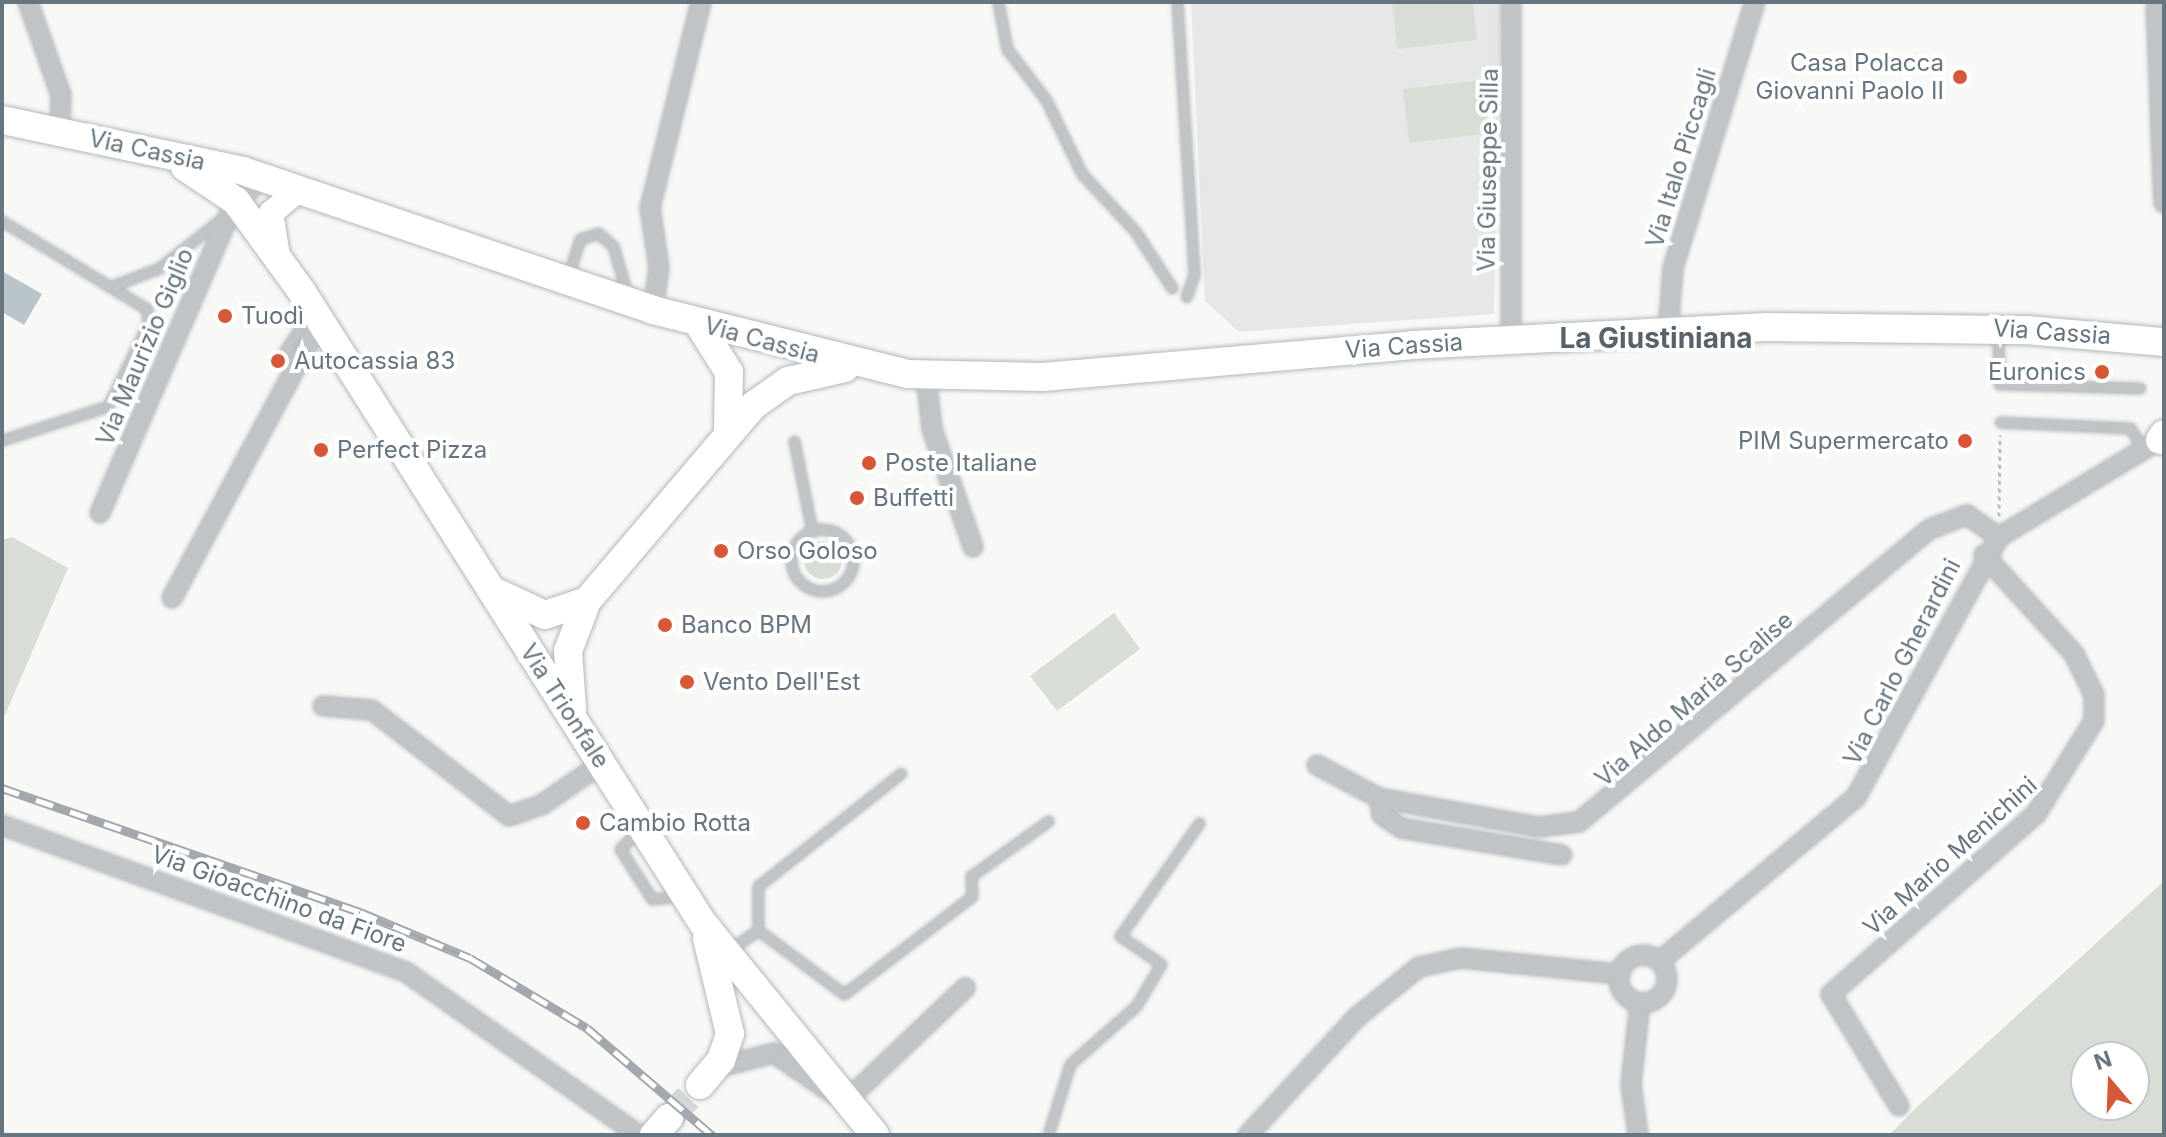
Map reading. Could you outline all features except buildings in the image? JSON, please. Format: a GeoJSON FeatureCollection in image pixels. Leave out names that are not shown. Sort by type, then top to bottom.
{"type":"FeatureCollection","features":[{"type":"Feature","properties":{"kind":"main road","name":"Via Cassia"},"geometry":{"type":"LineString","coordinates":[[2,120],[262,177],[641,306],[860,367],[926,376],[1042,377],[1511,339],[1668,331],[1998,329],[2159,348]]}},
{"type":"Feature","properties":{"kind":"main road","name":"Via Trionfale"},"geometry":{"type":"LineString","coordinates":[[159,154],[232,207],[278,258],[317,314],[702,922],[845,1102],[875,1135]]}},
{"type":"Feature","properties":{"kind":"main road"},"geometry":{"type":"LineString","coordinates":[[698,323],[729,372],[728,432]]}},
{"type":"Feature","properties":{"kind":"main road"},"geometry":{"type":"LineString","coordinates":[[574,718],[568,651],[587,601],[728,432],[788,381],[860,367]]}},
{"type":"Feature","properties":{"kind":"main road"},"geometry":{"type":"LineString","coordinates":[[493,591],[550,615],[587,601]]}},
{"type":"Feature","properties":{"kind":"main road"},"geometry":{"type":"LineString","coordinates":[[702,922],[729,1023],[708,1076]]}},
{"type":"Feature","properties":{"kind":"street"},"geometry":{"type":"LineString","coordinates":[[28,2],[61,95],[60,132]]}},
{"type":"Feature","properties":{"kind":"street"},"geometry":{"type":"LineString","coordinates":[[641,306],[659,268],[650,208],[701,2]]}},
{"type":"Feature","properties":{"kind":"street","name":"Via Giuseppe Silla"},"geometry":{"type":"LineString","coordinates":[[1511,2],[1511,339]]}},
{"type":"Feature","properties":{"kind":"street","name":"Via Italo Piccagli"},"geometry":{"type":"LineString","coordinates":[[1668,331],[1673,268],[1755,2]]}},
{"type":"Feature","properties":{"kind":"street"},"geometry":{"type":"LineString","coordinates":[[2156,7],[2164,203]]}},
{"type":"Feature","properties":{"kind":"street"},"geometry":{"type":"LineString","coordinates":[[232,207],[262,177]]}},
{"type":"Feature","properties":{"kind":"street","name":"Via Trionfale"},"geometry":{"type":"LineString","coordinates":[[278,258],[271,213],[298,190]]}},
{"type":"Feature","properties":{"kind":"street","name":"Via Maurizio Giglio"},"geometry":{"type":"LineString","coordinates":[[100,513],[232,207]]}},
{"type":"Feature","properties":{"kind":"street"},"geometry":{"type":"LineString","coordinates":[[172,598],[317,314]]}},
{"type":"Feature","properties":{"kind":"street"},"geometry":{"type":"LineString","coordinates":[[926,376],[932,429],[973,547]]}},
{"type":"Feature","properties":{"kind":"street","name":"Via Carlo Gherardini"},"geometry":{"type":"LineString","coordinates":[[1660,961],[1856,797],[1906,718],[1984,555],[1999,537],[2158,440]]}},
{"type":"Feature","properties":{"kind":"street","name":"Via Aldo Maria Scalise"},"geometry":{"type":"LineString","coordinates":[[1317,765],[1379,798],[1539,827],[1579,822],[1930,529],[1967,515],[1999,537]]}},
{"type":"Feature","properties":{"kind":"street","name":"Via Mario Menichini"},"geometry":{"type":"LineString","coordinates":[[1899,1106],[1831,994],[2055,795],[2094,721],[2094,695],[2074,654],[1984,555]]}},
{"type":"Feature","properties":{"kind":"street"},"geometry":{"type":"LineString","coordinates":[[323,706],[372,710],[509,816],[543,804],[602,763]]}},
{"type":"Feature","properties":{"kind":"street","name":"Via Aldo Maria Scalise"},"geometry":{"type":"LineString","coordinates":[[1379,798],[1382,815],[1401,828],[1562,855]]}},
{"type":"Feature","properties":{"kind":"street","name":"Via Gioacchino da Fiore"},"geometry":{"type":"LineString","coordinates":[[2,825],[406,972],[639,1135]]}},
{"type":"Feature","properties":{"kind":"street"},"geometry":{"type":"LineString","coordinates":[[1619,974],[1635,956],[1660,961],[1665,989],[1640,1003]]}},
{"type":"Feature","properties":{"kind":"street"},"geometry":{"type":"LineString","coordinates":[[1248,1135],[1357,1017],[1419,967],[1461,958],[1619,974]]}},
{"type":"Feature","properties":{"kind":"street"},"geometry":{"type":"LineString","coordinates":[[1619,974],[1623,993],[1640,1003]]}},
{"type":"Feature","properties":{"kind":"street"},"geometry":{"type":"LineString","coordinates":[[708,1076],[774,1053],[845,1102],[965,988]]}},
{"type":"Feature","properties":{"kind":"street"},"geometry":{"type":"LineString","coordinates":[[1638,1135],[1631,1084],[1640,1003]]}},
{"type":"Feature","properties":{"kind":"lane"},"geometry":{"type":"LineString","coordinates":[[998,2],[1007,49],[1046,100],[1082,174],[1135,231],[1172,288]]}},
{"type":"Feature","properties":{"kind":"lane"},"geometry":{"type":"LineString","coordinates":[[1177,2],[1194,274],[1186,297]]}},
{"type":"Feature","properties":{"kind":"lane"},"geometry":{"type":"LineString","coordinates":[[112,286],[159,268],[208,223],[232,207]]}},
{"type":"Feature","properties":{"kind":"lane"},"geometry":{"type":"LineString","coordinates":[[2,221],[147,309],[148,324],[108,406],[2,440]]}},
{"type":"Feature","properties":{"kind":"lane"},"geometry":{"type":"LineString","coordinates":[[567,279],[580,239],[598,233],[613,246],[641,306]]}},
{"type":"Feature","properties":{"kind":"lane"},"geometry":{"type":"LineString","coordinates":[[283,354],[317,314]]}},
{"type":"Feature","properties":{"kind":"lane"},"geometry":{"type":"LineString","coordinates":[[1998,329],[1999,384],[2140,388]]}},
{"type":"Feature","properties":{"kind":"lane"},"geometry":{"type":"LineString","coordinates":[[2000,422],[2130,428],[2158,440]]}},
{"type":"Feature","properties":{"kind":"lane"},"geometry":{"type":"LineString","coordinates":[[794,441],[812,531]]}},
{"type":"Feature","properties":{"kind":"lane"},"geometry":{"type":"LineString","coordinates":[[812,531],[840,535],[852,551],[847,580],[830,590],[801,583],[791,565],[796,544],[812,531]]}},
{"type":"Feature","properties":{"kind":"lane"},"geometry":{"type":"LineString","coordinates":[[758,930],[758,886],[901,773]]}},
{"type":"Feature","properties":{"kind":"lane"},"geometry":{"type":"LineString","coordinates":[[758,930],[844,994],[972,896],[971,876],[1048,821]]}},
{"type":"Feature","properties":{"kind":"lane"},"geometry":{"type":"LineString","coordinates":[[1048,1135],[1070,1064],[1136,1006],[1161,964],[1120,936],[1199,823]]}},
{"type":"Feature","properties":{"kind":"lane"},"geometry":{"type":"LineString","coordinates":[[725,953],[758,930]]}},
{"type":"Feature","properties":{"kind":"path"},"geometry":{"type":"LineString","coordinates":[[1999,537],[2000,422]]}},
{"type":"Feature","properties":{"kind":"shaded area"},"geometry":{"type":"Polygon","coordinates":[[[1191,2],[1500,2],[1494,314],[1239,332],[1205,301],[1191,2]]]}},
{"type":"Feature","properties":{"kind":"shaded area"},"geometry":{"type":"Polygon","coordinates":[[[1392,2],[1473,2],[1477,40],[1397,49],[1392,2]]]}},
{"type":"Feature","properties":{"kind":"shaded area"},"geometry":{"type":"Polygon","coordinates":[[[1483,80],[1489,133],[1409,143],[1403,89],[1483,80]]]}},
{"type":"Feature","properties":{"kind":"shaded area"},"geometry":{"type":"Polygon","coordinates":[[[2,271],[42,294],[24,325],[2,312],[2,271]]]}},
{"type":"Feature","properties":{"kind":"shaded area"},"geometry":{"type":"Polygon","coordinates":[[[12,537],[68,568],[2,722],[2,540],[12,537]]]}},
{"type":"Feature","properties":{"kind":"shaded area"},"geometry":{"type":"Polygon","coordinates":[[[823,541],[837,546],[842,560],[837,574],[823,579],[809,574],[804,560],[809,546],[823,541]]]}},
{"type":"Feature","properties":{"kind":"shaded area"},"geometry":{"type":"Polygon","coordinates":[[[1114,613],[1140,649],[1057,711],[1030,676],[1114,613]]]}},
{"type":"Feature","properties":{"kind":"shaded area"},"geometry":{"type":"Polygon","coordinates":[[[2164,881],[2164,1135],[1889,1135],[1916,1108],[2164,881]]]}},
{"type":"Feature","properties":{"kind":"tunnel"},"geometry":{"type":"LineString","coordinates":[[669,1118],[700,1085]]}},
{"type":"Feature","properties":{"kind":"railway"},"geometry":{"type":"LineString","coordinates":[[2,788],[360,912],[470,958],[587,1028],[712,1135]]}},
{"type":"Feature","properties":{"kind":"place","name":"Casa Polacca Giovanni Paolo II"},"geometry":{"type":"Point","coordinates":[1960,77]}},
{"type":"Feature","properties":{"kind":"place","name":"Tuodì"},"geometry":{"type":"Point","coordinates":[225,316]}},
{"type":"Feature","properties":{"kind":"place","name":"Autocassia 83"},"geometry":{"type":"Point","coordinates":[278,361]}},
{"type":"Feature","properties":{"kind":"place","name":"Euronics"},"geometry":{"type":"Point","coordinates":[2102,372]}},
{"type":"Feature","properties":{"kind":"place","name":"PIM Supermercato"},"geometry":{"type":"Point","coordinates":[1965,441]}},
{"type":"Feature","properties":{"kind":"place","name":"Perfect Pizza"},"geometry":{"type":"Point","coordinates":[321,450]}},
{"type":"Feature","properties":{"kind":"place","name":"Poste Italiane"},"geometry":{"type":"Point","coordinates":[869,463]}},
{"type":"Feature","properties":{"kind":"place","name":"Buffetti"},"geometry":{"type":"Point","coordinates":[857,498]}},
{"type":"Feature","properties":{"kind":"place","name":"Orso Goloso"},"geometry":{"type":"Point","coordinates":[721,551]}},
{"type":"Feature","properties":{"kind":"place","name":"Banco BPM"},"geometry":{"type":"Point","coordinates":[665,625]}},
{"type":"Feature","properties":{"kind":"place","name":"Vento Dell'Est"},"geometry":{"type":"Point","coordinates":[687,682]}},
{"type":"Feature","properties":{"kind":"place","name":"Cambio Rotta"},"geometry":{"type":"Point","coordinates":[583,823]}},
{"type":"Feature","properties":{"kind":"district","name":"La Giustiniana"},"geometry":{"type":"Point","coordinates":[1656,338]}}]}
